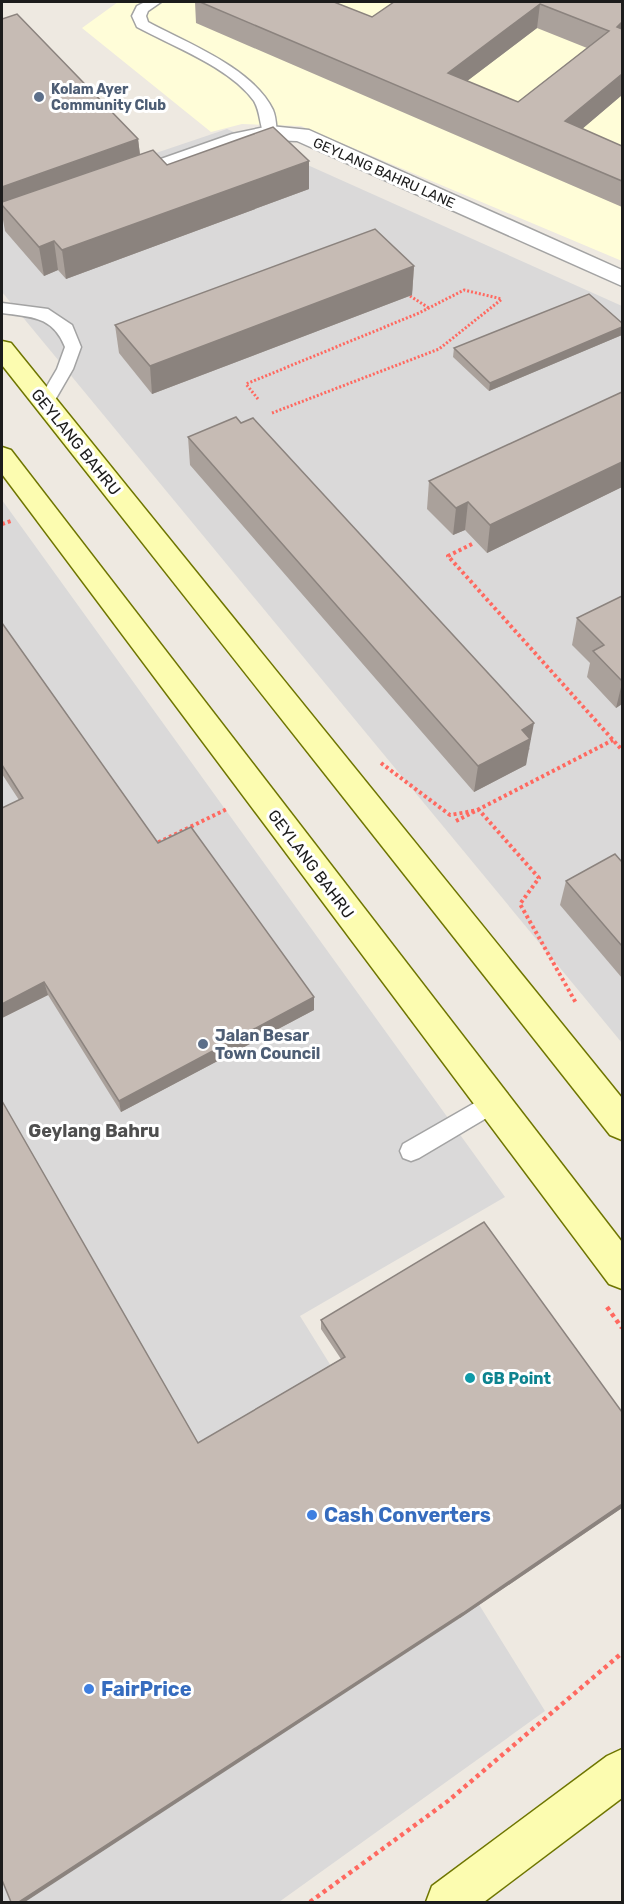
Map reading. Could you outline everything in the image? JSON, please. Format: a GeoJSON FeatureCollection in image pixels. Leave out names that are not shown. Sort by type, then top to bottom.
{"type":"FeatureCollection","features":[{"type":"Feature","properties":{"kind":"main road","name":"GEYLANG BAHRU"},"geometry":{"type":"LineString","coordinates":[[2,349],[622,1124]]}},
{"type":"Feature","properties":{"kind":"main road","name":"GEYLANG BAHRU"},"geometry":{"type":"LineString","coordinates":[[2,456],[492,1103],[622,1270]]}},
{"type":"Feature","properties":{"kind":"main road"},"geometry":{"type":"LineString","coordinates":[[448,1902],[622,1771]]}},
{"type":"Feature","properties":{"kind":"street","name":"GEYLANG BAHRU LANE"},"geometry":{"type":"LineString","coordinates":[[105,186],[240,139],[270,133],[301,135],[622,279]]}},
{"type":"Feature","properties":{"kind":"lane"},"geometry":{"type":"LineString","coordinates":[[154,2],[142,9],[139,16],[142,24],[241,79],[257,94],[267,111],[270,133]]}},
{"type":"Feature","properties":{"kind":"lane"},"geometry":{"type":"LineString","coordinates":[[2,308],[42,313],[66,329],[73,347],[65,369],[45,403]]}},
{"type":"Feature","properties":{"kind":"lane"},"geometry":{"type":"LineString","coordinates":[[411,1151],[492,1103]]}},
{"type":"Feature","properties":{"kind":"path"},"geometry":{"type":"LineString","coordinates":[[258,399],[246,384],[430,308],[464,290],[502,299],[439,349],[272,413]]}},
{"type":"Feature","properties":{"kind":"path"},"geometry":{"type":"LineString","coordinates":[[410,296],[430,308]]}},
{"type":"Feature","properties":{"kind":"path"},"geometry":{"type":"LineString","coordinates":[[2,524],[11,520]]}},
{"type":"Feature","properties":{"kind":"path"},"geometry":{"type":"LineString","coordinates":[[472,544],[448,556],[622,750]]}},
{"type":"Feature","properties":{"kind":"path"},"geometry":{"type":"LineString","coordinates":[[456,821],[613,740]]}},
{"type":"Feature","properties":{"kind":"path"},"geometry":{"type":"LineString","coordinates":[[378,760],[450,815],[478,810]]}},
{"type":"Feature","properties":{"kind":"path"},"geometry":{"type":"LineString","coordinates":[[149,847],[233,806]]}},
{"type":"Feature","properties":{"kind":"path"},"geometry":{"type":"LineString","coordinates":[[478,810],[539,878],[520,904],[579,1008]]}},
{"type":"Feature","properties":{"kind":"path"},"geometry":{"type":"LineString","coordinates":[[310,1902],[448,1801],[622,1653]]}},
{"type":"Feature","properties":{"kind":"shaded area"},"geometry":{"type":"Polygon","coordinates":[[[118,2],[622,2],[622,261],[301,126],[242,124],[211,132],[82,28],[118,2]]]}},
{"type":"Feature","properties":{"kind":"shaded area"},"geometry":{"type":"Polygon","coordinates":[[[227,129],[622,306],[622,1043],[2,292],[2,205],[227,129]]]}},
{"type":"Feature","properties":{"kind":"shaded area"},"geometry":{"type":"Polygon","coordinates":[[[2,500],[505,1197],[300,1316],[545,1711],[279,1902],[2,1902],[2,500]]]}},
{"type":"Feature","properties":{"kind":"building"},"geometry":{"type":"Polygon","coordinates":[[[200,2],[334,2],[372,17],[394,2],[622,2],[622,22],[617,27],[622,29],[622,74],[565,121],[622,146],[622,181],[200,2]],[[540,4],[448,73],[518,102],[609,31],[540,4]]]}},
{"type":"Feature","properties":{"kind":"building","name":"Kolam Ayer Community Club"},"geometry":{"type":"Polygon","coordinates":[[[17,14],[138,139],[2,187],[2,19],[17,14]]]}},
{"type":"Feature","properties":{"kind":"building"},"geometry":{"type":"Polygon","coordinates":[[[273,127],[309,161],[62,250],[54,241],[39,247],[2,205],[2,202],[153,150],[167,165],[273,127]]]}},
{"type":"Feature","properties":{"kind":"building"},"geometry":{"type":"Polygon","coordinates":[[[375,229],[414,266],[150,366],[115,325],[375,229]]]}},
{"type":"Feature","properties":{"kind":"building"},"geometry":{"type":"Polygon","coordinates":[[[589,294],[622,323],[622,327],[490,383],[454,348],[589,294]]]}},
{"type":"Feature","properties":{"kind":"building"},"geometry":{"type":"Polygon","coordinates":[[[622,392],[622,462],[490,525],[468,502],[456,508],[429,481],[622,392]]]}},
{"type":"Feature","properties":{"kind":"building"},"geometry":{"type":"Polygon","coordinates":[[[236,417],[241,423],[253,418],[534,723],[522,730],[530,739],[478,766],[188,437],[236,417]]]}},
{"type":"Feature","properties":{"kind":"building"},"geometry":{"type":"Polygon","coordinates":[[[622,596],[622,681],[593,651],[604,645],[577,618],[622,596]]]}},
{"type":"Feature","properties":{"kind":"building"},"geometry":{"type":"Polygon","coordinates":[[[2,623],[158,843],[191,827],[314,997],[119,1101],[44,982],[2,1004],[2,808],[23,798],[2,765],[2,623]]]}},
{"type":"Feature","properties":{"kind":"building"},"geometry":{"type":"Polygon","coordinates":[[[615,854],[622,862],[622,946],[566,881],[615,854]]]}},
{"type":"Feature","properties":{"kind":"building"},"geometry":{"type":"Polygon","coordinates":[[[2,1101],[198,1443],[345,1357],[321,1320],[484,1222],[622,1412],[622,1504],[463,1613],[19,1902],[11,1902],[2,1880],[2,1101]]]}},
{"type":"Feature","properties":{"kind":"place","name":"Kolam Ayer Community Club"},"geometry":{"type":"Point","coordinates":[39,97]}},
{"type":"Feature","properties":{"kind":"place","name":"Jalan Besar Town Council"},"geometry":{"type":"Point","coordinates":[203,1044]}},
{"type":"Feature","properties":{"kind":"place","name":"GB Point"},"geometry":{"type":"Point","coordinates":[470,1378]}},
{"type":"Feature","properties":{"kind":"place","name":"Cash Converters"},"geometry":{"type":"Point","coordinates":[312,1515]}},
{"type":"Feature","properties":{"kind":"place","name":"FairPrice"},"geometry":{"type":"Point","coordinates":[89,1689]}},
{"type":"Feature","properties":{"kind":"district","name":"Geylang Bahru"},"geometry":{"type":"Point","coordinates":[94,1131]}}]}
